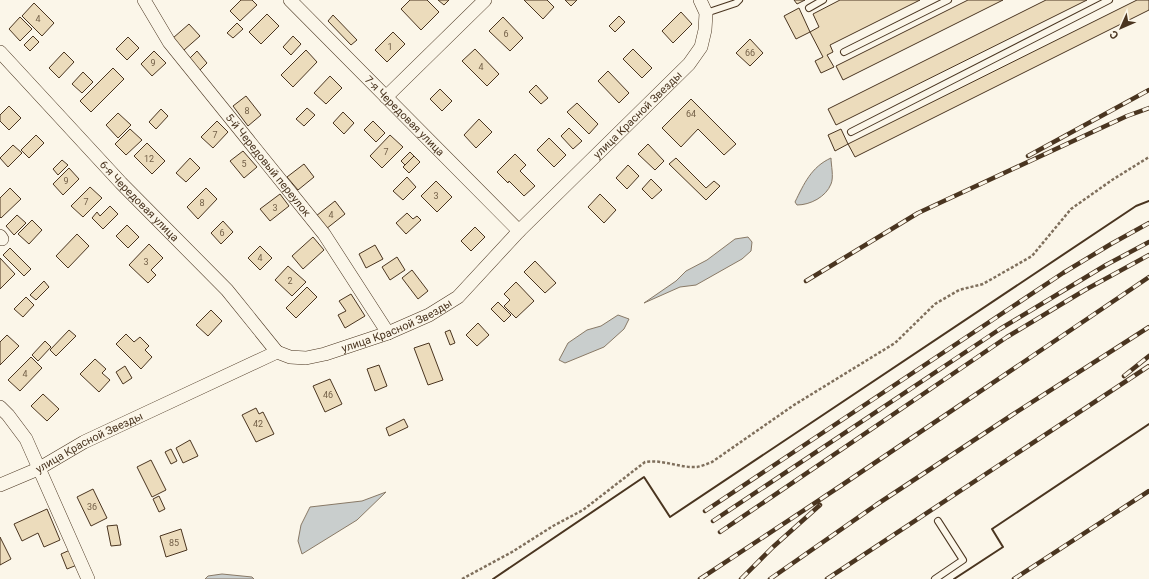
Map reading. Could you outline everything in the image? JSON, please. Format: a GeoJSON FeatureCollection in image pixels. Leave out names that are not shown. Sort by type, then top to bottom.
{"type":"FeatureCollection","features":[{"type":"Feature","properties":{"kind":"street","name":"5-й Чередовый переулок"},"geometry":{"type":"LineString","coordinates":[[144,0],[169,42],[324,234],[388,333]]}},
{"type":"Feature","properties":{"kind":"street","name":"7-я Чередовая улица"},"geometry":{"type":"LineString","coordinates":[[290,0],[519,231]]}},
{"type":"Feature","properties":{"kind":"street"},"geometry":{"type":"LineString","coordinates":[[386,97],[485,0]]}},
{"type":"Feature","properties":{"kind":"street"},"geometry":{"type":"LineString","coordinates":[[700,0],[706,13]]}},
{"type":"Feature","properties":{"kind":"street","name":"улица Красной Звезды"},"geometry":{"type":"LineString","coordinates":[[0,485],[38,469],[84,442],[277,352],[290,357],[306,358],[325,354],[388,333],[430,315],[458,298],[519,231],[689,64],[701,47],[705,30],[706,13]]}},
{"type":"Feature","properties":{"kind":"street","name":"6-я Чередовая улица"},"geometry":{"type":"LineString","coordinates":[[0,52],[121,183],[227,290],[277,352]]}},
{"type":"Feature","properties":{"kind":"street"},"geometry":{"type":"LineString","coordinates":[[0,407],[26,439],[88,579]]}},
{"type":"Feature","properties":{"kind":"lane"},"geometry":{"type":"LineString","coordinates":[[706,13],[736,3],[739,0]]}},
{"type":"Feature","properties":{"kind":"lane"},"geometry":{"type":"LineString","coordinates":[[809,8],[823,0]]}},
{"type":"Feature","properties":{"kind":"lane"},"geometry":{"type":"LineString","coordinates":[[844,52],[948,0]]}},
{"type":"Feature","properties":{"kind":"lane"},"geometry":{"type":"LineString","coordinates":[[851,132],[1109,0]]}},
{"type":"Feature","properties":{"kind":"lane"},"geometry":{"type":"LineString","coordinates":[[935,579],[963,560],[938,521]]}},
{"type":"Feature","properties":{"kind":"path"},"geometry":{"type":"LineString","coordinates":[[462,579],[512,552],[553,526],[583,510],[645,462],[654,460],[684,466],[698,467],[712,462],[794,405],[895,343],[935,304],[958,290],[983,284],[1032,256],[1071,209],[1112,180],[1149,157]]}},
{"type":"Feature","properties":{"kind":"shaded area"},"geometry":{"type":"Polygon","coordinates":[[[831,158],[832,178],[829,189],[812,202],[797,205],[795,202],[813,171],[831,158]]]}},
{"type":"Feature","properties":{"kind":"shaded area"},"geometry":{"type":"Polygon","coordinates":[[[748,237],[752,242],[751,251],[742,259],[696,285],[680,287],[644,303],[676,281],[686,271],[707,260],[735,239],[748,237]]]}},
{"type":"Feature","properties":{"kind":"shaded area"},"geometry":{"type":"Polygon","coordinates":[[[618,315],[629,319],[624,329],[604,347],[565,363],[559,360],[568,343],[587,330],[601,326],[618,315]]]}},
{"type":"Feature","properties":{"kind":"shaded area"},"geometry":{"type":"Polygon","coordinates":[[[386,492],[357,520],[302,554],[298,541],[301,525],[310,507],[362,501],[386,492]]]}},
{"type":"Feature","properties":{"kind":"shaded area"},"geometry":{"type":"Polygon","coordinates":[[[222,574],[252,577],[254,579],[205,579],[208,576],[222,574]]]}},
{"type":"Feature","properties":{"kind":"building"},"geometry":{"type":"Polygon","coordinates":[[[241,0],[252,0],[257,5],[240,21],[230,11],[241,0]]]}},
{"type":"Feature","properties":{"kind":"building"},"geometry":{"type":"Polygon","coordinates":[[[410,0],[427,0],[439,12],[421,30],[401,9],[410,0]]]}},
{"type":"Feature","properties":{"kind":"building"},"geometry":{"type":"Polygon","coordinates":[[[438,0],[449,0],[444,5],[438,0]]]}},
{"type":"Feature","properties":{"kind":"building"},"geometry":{"type":"Polygon","coordinates":[[[524,0],[547,0],[554,7],[543,19],[524,0]]]}},
{"type":"Feature","properties":{"kind":"building"},"geometry":{"type":"Polygon","coordinates":[[[565,0],[577,0],[571,6],[565,0]]]}},
{"type":"Feature","properties":{"kind":"building"},"geometry":{"type":"Polygon","coordinates":[[[794,0],[805,0],[797,4],[794,0]]]}},
{"type":"Feature","properties":{"kind":"building"},"geometry":{"type":"Polygon","coordinates":[[[840,0],[920,0],[830,45],[833,52],[827,55],[834,67],[821,73],[815,61],[823,57],[810,32],[819,27],[813,14],[840,0]]]}},
{"type":"Feature","properties":{"kind":"building"},"geometry":{"type":"Polygon","coordinates":[[[968,0],[1003,0],[843,80],[836,66],[968,0]]]}},
{"type":"Feature","properties":{"kind":"building"},"geometry":{"type":"Polygon","coordinates":[[[1046,0],[1087,0],[836,125],[828,109],[1046,0]]]}},
{"type":"Feature","properties":{"kind":"building"},"geometry":{"type":"Polygon","coordinates":[[[1137,0],[1149,0],[1149,10],[855,157],[848,144],[1137,0]]]}},
{"type":"Feature","properties":{"kind":"building"},"geometry":{"type":"Polygon","coordinates":[[[34,3],[54,23],[42,36],[22,16],[34,3]]]}},
{"type":"Feature","properties":{"kind":"building"},"geometry":{"type":"Polygon","coordinates":[[[799,8],[810,32],[796,39],[784,16],[799,8]]]}},
{"type":"Feature","properties":{"kind":"building"},"geometry":{"type":"Polygon","coordinates":[[[681,12],[692,24],[673,43],[662,31],[681,12]]]}},
{"type":"Feature","properties":{"kind":"building"},"geometry":{"type":"Polygon","coordinates":[[[267,14],[279,26],[261,44],[249,32],[267,14]]]}},
{"type":"Feature","properties":{"kind":"building"},"geometry":{"type":"Polygon","coordinates":[[[333,15],[357,40],[351,45],[328,21],[333,15]]]}},
{"type":"Feature","properties":{"kind":"building"},"geometry":{"type":"Polygon","coordinates":[[[619,16],[625,22],[615,32],[609,26],[619,16]]]}},
{"type":"Feature","properties":{"kind":"building"},"geometry":{"type":"Polygon","coordinates":[[[20,17],[32,29],[20,41],[9,29],[20,17]]]}},
{"type":"Feature","properties":{"kind":"building"},"geometry":{"type":"Polygon","coordinates":[[[503,17],[523,38],[510,51],[489,31],[503,17]]]}},
{"type":"Feature","properties":{"kind":"building"},"geometry":{"type":"Polygon","coordinates":[[[237,23],[243,29],[233,38],[227,33],[237,23]]]}},
{"type":"Feature","properties":{"kind":"building"},"geometry":{"type":"Polygon","coordinates":[[[189,24],[200,36],[184,50],[173,38],[189,24]]]}},
{"type":"Feature","properties":{"kind":"building"},"geometry":{"type":"Polygon","coordinates":[[[393,32],[405,44],[387,62],[375,50],[393,32]]]}},
{"type":"Feature","properties":{"kind":"building"},"geometry":{"type":"Polygon","coordinates":[[[33,36],[39,42],[30,51],[24,45],[33,36]]]}},
{"type":"Feature","properties":{"kind":"building"},"geometry":{"type":"Polygon","coordinates":[[[293,36],[301,44],[291,55],[283,47],[293,36]]]}},
{"type":"Feature","properties":{"kind":"building"},"geometry":{"type":"Polygon","coordinates":[[[128,37],[139,48],[127,60],[116,49],[128,37]]]}},
{"type":"Feature","properties":{"kind":"building"},"geometry":{"type":"Polygon","coordinates":[[[750,39],[763,53],[750,66],[736,53],[750,39]]]}},
{"type":"Feature","properties":{"kind":"building"},"geometry":{"type":"Polygon","coordinates":[[[475,49],[499,74],[487,86],[462,61],[475,49]]]}},
{"type":"Feature","properties":{"kind":"building"},"geometry":{"type":"Polygon","coordinates":[[[633,49],[652,68],[642,78],[623,59],[633,49]]]}},
{"type":"Feature","properties":{"kind":"building"},"geometry":{"type":"Polygon","coordinates":[[[306,50],[317,62],[293,87],[281,75],[306,50]]]}},
{"type":"Feature","properties":{"kind":"building"},"geometry":{"type":"Polygon","coordinates":[[[154,51],[166,63],[152,76],[141,64],[154,51]]]}},
{"type":"Feature","properties":{"kind":"building"},"geometry":{"type":"Polygon","coordinates":[[[197,51],[207,63],[200,70],[189,59],[197,51]]]}},
{"type":"Feature","properties":{"kind":"building"},"geometry":{"type":"Polygon","coordinates":[[[64,52],[74,62],[59,78],[49,68],[64,52]]]}},
{"type":"Feature","properties":{"kind":"building"},"geometry":{"type":"Polygon","coordinates":[[[113,68],[124,79],[91,112],[80,101],[113,68]]]}},
{"type":"Feature","properties":{"kind":"building"},"geometry":{"type":"Polygon","coordinates":[[[608,71],[629,93],[619,103],[598,81],[608,71]]]}},
{"type":"Feature","properties":{"kind":"building"},"geometry":{"type":"Polygon","coordinates":[[[83,72],[93,82],[82,93],[72,84],[83,72]]]}},
{"type":"Feature","properties":{"kind":"building"},"geometry":{"type":"Polygon","coordinates":[[[330,76],[342,88],[326,104],[314,93],[330,76]]]}},
{"type":"Feature","properties":{"kind":"building"},"geometry":{"type":"Polygon","coordinates":[[[536,85],[548,98],[541,104],[529,92],[536,85]]]}},
{"type":"Feature","properties":{"kind":"building"},"geometry":{"type":"Polygon","coordinates":[[[440,89],[452,101],[442,111],[430,99],[440,89]]]}},
{"type":"Feature","properties":{"kind":"building"},"geometry":{"type":"Polygon","coordinates":[[[246,96],[261,115],[248,126],[233,106],[246,96]]]}},
{"type":"Feature","properties":{"kind":"building"},"geometry":{"type":"Polygon","coordinates":[[[691,99],[736,144],[724,155],[698,129],[681,147],[662,128],[691,99]]]}},
{"type":"Feature","properties":{"kind":"building"},"geometry":{"type":"Polygon","coordinates":[[[577,103],[598,124],[589,134],[567,112],[577,103]]]}},
{"type":"Feature","properties":{"kind":"building"},"geometry":{"type":"Polygon","coordinates":[[[9,106],[21,118],[9,130],[0,121],[0,115],[9,106]]]}},
{"type":"Feature","properties":{"kind":"building"},"geometry":{"type":"Polygon","coordinates":[[[307,108],[315,115],[304,126],[296,119],[307,108]]]}},
{"type":"Feature","properties":{"kind":"building"},"geometry":{"type":"Polygon","coordinates":[[[161,109],[168,116],[156,129],[149,122],[161,109]]]}},
{"type":"Feature","properties":{"kind":"building"},"geometry":{"type":"Polygon","coordinates":[[[343,112],[354,123],[344,134],[333,123],[343,112]]]}},
{"type":"Feature","properties":{"kind":"building"},"geometry":{"type":"Polygon","coordinates":[[[118,113],[131,125],[118,138],[106,125],[118,113]]]}},
{"type":"Feature","properties":{"kind":"building"},"geometry":{"type":"Polygon","coordinates":[[[479,119],[492,132],[476,148],[464,135],[479,119]]]}},
{"type":"Feature","properties":{"kind":"building"},"geometry":{"type":"Polygon","coordinates":[[[217,121],[228,132],[213,148],[201,137],[217,121]]]}},
{"type":"Feature","properties":{"kind":"building"},"geometry":{"type":"Polygon","coordinates":[[[373,121],[385,133],[376,142],[364,130],[373,121]]]}},
{"type":"Feature","properties":{"kind":"building"},"geometry":{"type":"Polygon","coordinates":[[[569,128],[582,141],[573,149],[561,136],[569,128]]]}},
{"type":"Feature","properties":{"kind":"building"},"geometry":{"type":"Polygon","coordinates":[[[130,129],[142,140],[126,155],[115,144],[130,129]]]}},
{"type":"Feature","properties":{"kind":"building"},"geometry":{"type":"Polygon","coordinates":[[[841,129],[848,144],[835,151],[828,135],[841,129]]]}},
{"type":"Feature","properties":{"kind":"building"},"geometry":{"type":"Polygon","coordinates":[[[36,135],[44,143],[29,158],[21,150],[36,135]]]}},
{"type":"Feature","properties":{"kind":"building"},"geometry":{"type":"Polygon","coordinates":[[[390,135],[403,147],[382,168],[370,156],[390,135]]]}},
{"type":"Feature","properties":{"kind":"building"},"geometry":{"type":"Polygon","coordinates":[[[549,138],[566,155],[554,167],[537,150],[549,138]]]}},
{"type":"Feature","properties":{"kind":"building"},"geometry":{"type":"Polygon","coordinates":[[[147,143],[165,161],[152,174],[134,156],[147,143]]]}},
{"type":"Feature","properties":{"kind":"building"},"geometry":{"type":"Polygon","coordinates":[[[648,144],[664,161],[655,170],[638,154],[648,144]]]}},
{"type":"Feature","properties":{"kind":"building"},"geometry":{"type":"Polygon","coordinates":[[[13,145],[22,153],[8,167],[0,158],[13,145]]]}},
{"type":"Feature","properties":{"kind":"building"},"geometry":{"type":"Polygon","coordinates":[[[243,151],[257,167],[244,178],[230,161],[243,151]]]}},
{"type":"Feature","properties":{"kind":"building"},"geometry":{"type":"Polygon","coordinates":[[[410,152],[414,156],[405,165],[401,161],[410,152]]]}},
{"type":"Feature","properties":{"kind":"building"},"geometry":{"type":"Polygon","coordinates":[[[515,154],[526,165],[520,171],[535,186],[524,196],[509,181],[508,183],[497,172],[515,154]]]}},
{"type":"Feature","properties":{"kind":"building"},"geometry":{"type":"Polygon","coordinates":[[[414,156],[420,162],[409,173],[403,167],[414,156]]]}},
{"type":"Feature","properties":{"kind":"building"},"geometry":{"type":"Polygon","coordinates":[[[190,158],[200,168],[186,182],[176,173],[190,158]]]}},
{"type":"Feature","properties":{"kind":"building"},"geometry":{"type":"Polygon","coordinates":[[[676,158],[706,188],[714,181],[720,186],[706,200],[669,164],[676,158]]]}},
{"type":"Feature","properties":{"kind":"building"},"geometry":{"type":"Polygon","coordinates":[[[62,160],[68,165],[58,175],[53,169],[62,160]]]}},
{"type":"Feature","properties":{"kind":"building"},"geometry":{"type":"Polygon","coordinates":[[[304,164],[314,177],[298,190],[287,177],[304,164]]]}},
{"type":"Feature","properties":{"kind":"building"},"geometry":{"type":"Polygon","coordinates":[[[628,165],[639,176],[627,189],[616,178],[628,165]]]}},
{"type":"Feature","properties":{"kind":"building"},"geometry":{"type":"Polygon","coordinates":[[[69,168],[79,179],[63,195],[53,184],[69,168]]]}},
{"type":"Feature","properties":{"kind":"building"},"geometry":{"type":"Polygon","coordinates":[[[407,177],[416,187],[403,200],[393,191],[407,177]]]}},
{"type":"Feature","properties":{"kind":"building"},"geometry":{"type":"Polygon","coordinates":[[[651,179],[662,190],[652,199],[642,189],[651,179]]]}},
{"type":"Feature","properties":{"kind":"building"},"geometry":{"type":"Polygon","coordinates":[[[436,181],[452,197],[437,212],[421,196],[436,181]]]}},
{"type":"Feature","properties":{"kind":"building"},"geometry":{"type":"Polygon","coordinates":[[[90,187],[102,198],[83,217],[71,206],[90,187]]]}},
{"type":"Feature","properties":{"kind":"building"},"geometry":{"type":"Polygon","coordinates":[[[10,188],[21,199],[1,218],[0,198],[10,188]]]}},
{"type":"Feature","properties":{"kind":"building"},"geometry":{"type":"Polygon","coordinates":[[[206,188],[217,199],[198,219],[187,207],[206,188]]]}},
{"type":"Feature","properties":{"kind":"building"},"geometry":{"type":"Polygon","coordinates":[[[280,194],[289,206],[270,221],[260,209],[280,194]]]}},
{"type":"Feature","properties":{"kind":"building"},"geometry":{"type":"Polygon","coordinates":[[[600,194],[616,210],[604,223],[588,207],[600,194]]]}},
{"type":"Feature","properties":{"kind":"building"},"geometry":{"type":"Polygon","coordinates":[[[335,201],[345,214],[326,229],[316,216],[335,201]]]}},
{"type":"Feature","properties":{"kind":"building"},"geometry":{"type":"Polygon","coordinates":[[[110,206],[118,214],[103,229],[92,218],[97,212],[100,216],[110,206]]]}},
{"type":"Feature","properties":{"kind":"building"},"geometry":{"type":"Polygon","coordinates":[[[407,213],[413,219],[417,216],[421,220],[406,234],[396,223],[407,213]]]}},
{"type":"Feature","properties":{"kind":"building"},"geometry":{"type":"Polygon","coordinates":[[[17,215],[26,223],[14,235],[6,226],[17,215]]]}},
{"type":"Feature","properties":{"kind":"building"},"geometry":{"type":"Polygon","coordinates":[[[32,220],[42,230],[29,244],[18,234],[32,220]]]}},
{"type":"Feature","properties":{"kind":"building"},"geometry":{"type":"Polygon","coordinates":[[[223,221],[233,232],[221,244],[211,233],[223,221]]]}},
{"type":"Feature","properties":{"kind":"building"},"geometry":{"type":"Polygon","coordinates":[[[127,225],[139,237],[128,248],[116,236],[127,225]]]}},
{"type":"Feature","properties":{"kind":"building"},"geometry":{"type":"Polygon","coordinates":[[[475,227],[485,237],[471,251],[461,241],[475,227]]]}},
{"type":"Feature","properties":{"kind":"building"},"geometry":{"type":"Polygon","coordinates":[[[77,234],[89,246],[68,268],[56,256],[77,234]]]}},
{"type":"Feature","properties":{"kind":"building"},"geometry":{"type":"Polygon","coordinates":[[[313,237],[324,250],[303,269],[292,256],[313,237]]]}},
{"type":"Feature","properties":{"kind":"building"},"geometry":{"type":"Polygon","coordinates":[[[149,244],[163,258],[151,270],[156,275],[148,283],[129,265],[149,244]]]}},
{"type":"Feature","properties":{"kind":"building"},"geometry":{"type":"Polygon","coordinates":[[[375,245],[383,259],[366,268],[359,254],[375,245]]]}},
{"type":"Feature","properties":{"kind":"building"},"geometry":{"type":"Polygon","coordinates":[[[260,246],[272,258],[260,270],[248,258],[260,246]]]}},
{"type":"Feature","properties":{"kind":"building"},"geometry":{"type":"Polygon","coordinates":[[[10,248],[31,269],[24,276],[3,255],[10,248]]]}},
{"type":"Feature","properties":{"kind":"building"},"geometry":{"type":"Polygon","coordinates":[[[397,257],[405,270],[390,280],[382,267],[397,257]]]}},
{"type":"Feature","properties":{"kind":"building"},"geometry":{"type":"Polygon","coordinates":[[[0,258],[15,274],[0,289],[0,258]]]}},
{"type":"Feature","properties":{"kind":"building"},"geometry":{"type":"Polygon","coordinates":[[[535,261],[556,283],[545,293],[524,272],[535,261]]]}},
{"type":"Feature","properties":{"kind":"building"},"geometry":{"type":"Polygon","coordinates":[[[288,266],[306,282],[292,296],[275,280],[288,266]]]}},
{"type":"Feature","properties":{"kind":"building"},"geometry":{"type":"Polygon","coordinates":[[[412,270],[428,291],[418,299],[402,278],[412,270]]]}},
{"type":"Feature","properties":{"kind":"building"},"geometry":{"type":"Polygon","coordinates":[[[44,281],[49,287],[36,300],[30,295],[44,281]]]}},
{"type":"Feature","properties":{"kind":"building"},"geometry":{"type":"Polygon","coordinates":[[[516,282],[534,301],[516,318],[504,306],[510,300],[504,294],[516,282]]]}},
{"type":"Feature","properties":{"kind":"building"},"geometry":{"type":"Polygon","coordinates":[[[307,287],[317,297],[296,318],[286,308],[307,287]]]}},
{"type":"Feature","properties":{"kind":"building"},"geometry":{"type":"Polygon","coordinates":[[[351,294],[365,316],[345,328],[338,315],[346,311],[339,301],[351,294]]]}},
{"type":"Feature","properties":{"kind":"building"},"geometry":{"type":"Polygon","coordinates":[[[26,297],[34,305],[23,317],[14,309],[26,297]]]}},
{"type":"Feature","properties":{"kind":"building"},"geometry":{"type":"Polygon","coordinates":[[[498,302],[511,315],[504,322],[491,309],[498,302]]]}},
{"type":"Feature","properties":{"kind":"building"},"geometry":{"type":"Polygon","coordinates":[[[211,310],[222,321],[208,336],[196,325],[211,310]]]}},
{"type":"Feature","properties":{"kind":"building"},"geometry":{"type":"Polygon","coordinates":[[[478,323],[489,335],[477,346],[466,335],[478,323]]]}},
{"type":"Feature","properties":{"kind":"building"},"geometry":{"type":"Polygon","coordinates":[[[69,330],[76,336],[56,356],[50,350],[69,330]]]}},
{"type":"Feature","properties":{"kind":"building"},"geometry":{"type":"Polygon","coordinates":[[[450,330],[455,343],[450,345],[445,332],[450,330]]]}},
{"type":"Feature","properties":{"kind":"building"},"geometry":{"type":"Polygon","coordinates":[[[126,334],[134,342],[140,337],[149,346],[145,350],[152,357],[141,369],[116,344],[126,334]]]}},
{"type":"Feature","properties":{"kind":"building"},"geometry":{"type":"Polygon","coordinates":[[[7,335],[19,346],[0,365],[0,342],[7,335]]]}},
{"type":"Feature","properties":{"kind":"building"},"geometry":{"type":"Polygon","coordinates":[[[45,341],[51,347],[38,361],[32,355],[45,341]]]}},
{"type":"Feature","properties":{"kind":"building"},"geometry":{"type":"Polygon","coordinates":[[[429,343],[443,380],[428,385],[414,348],[429,343]]]}},
{"type":"Feature","properties":{"kind":"building"},"geometry":{"type":"Polygon","coordinates":[[[31,357],[42,368],[20,391],[8,380],[31,357]]]}},
{"type":"Feature","properties":{"kind":"building"},"geometry":{"type":"Polygon","coordinates":[[[95,359],[106,369],[102,373],[110,380],[99,392],[80,374],[95,359]]]}},
{"type":"Feature","properties":{"kind":"building"},"geometry":{"type":"Polygon","coordinates":[[[379,365],[387,386],[375,391],[367,369],[379,365]]]}},
{"type":"Feature","properties":{"kind":"building"},"geometry":{"type":"Polygon","coordinates":[[[125,366],[132,378],[123,384],[116,372],[125,366]]]}},
{"type":"Feature","properties":{"kind":"building"},"geometry":{"type":"Polygon","coordinates":[[[330,379],[342,404],[325,412],[313,386],[330,379]]]}},
{"type":"Feature","properties":{"kind":"building"},"geometry":{"type":"Polygon","coordinates":[[[43,394],[59,409],[47,421],[31,406],[43,394]]]}},
{"type":"Feature","properties":{"kind":"building"},"geometry":{"type":"Polygon","coordinates":[[[256,408],[259,414],[263,412],[274,434],[256,442],[242,415],[256,408]]]}},
{"type":"Feature","properties":{"kind":"building"},"geometry":{"type":"Polygon","coordinates":[[[404,419],[408,427],[389,436],[386,428],[404,419]]]}},
{"type":"Feature","properties":{"kind":"building"},"geometry":{"type":"Polygon","coordinates":[[[190,440],[198,456],[183,463],[176,448],[190,440]]]}},
{"type":"Feature","properties":{"kind":"building"},"geometry":{"type":"Polygon","coordinates":[[[171,449],[177,461],[171,464],[165,452],[171,449]]]}},
{"type":"Feature","properties":{"kind":"building"},"geometry":{"type":"Polygon","coordinates":[[[151,460],[166,490],[152,497],[137,467],[151,460]]]}},
{"type":"Feature","properties":{"kind":"building"},"geometry":{"type":"Polygon","coordinates":[[[93,489],[107,518],[91,526],[77,497],[93,489]]]}},
{"type":"Feature","properties":{"kind":"building"},"geometry":{"type":"Polygon","coordinates":[[[159,496],[165,509],[159,512],[153,499],[159,496]]]}},
{"type":"Feature","properties":{"kind":"building"},"geometry":{"type":"Polygon","coordinates":[[[47,509],[60,540],[44,547],[38,533],[22,541],[14,524],[47,509]]]}},
{"type":"Feature","properties":{"kind":"building"},"geometry":{"type":"Polygon","coordinates":[[[117,525],[121,545],[111,546],[107,526],[117,525]]]}},
{"type":"Feature","properties":{"kind":"building"},"geometry":{"type":"Polygon","coordinates":[[[181,529],[187,550],[166,557],[160,536],[181,529]]]}},
{"type":"Feature","properties":{"kind":"building"},"geometry":{"type":"Polygon","coordinates":[[[0,537],[11,559],[0,565],[0,537]]]}},
{"type":"Feature","properties":{"kind":"building"},"geometry":{"type":"Polygon","coordinates":[[[70,550],[77,565],[67,569],[61,554],[70,550]]]}},
{"type":"Feature","properties":{"kind":"railway"},"geometry":{"type":"LineString","coordinates":[[1028,156],[1149,90]]}},
{"type":"Feature","properties":{"kind":"railway"},"geometry":{"type":"LineString","coordinates":[[806,281],[918,213],[1127,116],[1149,108]]}},
{"type":"Feature","properties":{"kind":"railway"},"geometry":{"type":"LineString","coordinates":[[705,511],[1063,273],[1149,223]]}},
{"type":"Feature","properties":{"kind":"railway"},"geometry":{"type":"LineString","coordinates":[[713,521],[1000,329],[1106,265],[1149,242]]}},
{"type":"Feature","properties":{"kind":"railway"},"geometry":{"type":"LineString","coordinates":[[720,532],[1007,337],[1085,290],[1149,255]]}},
{"type":"Feature","properties":{"kind":"railway"},"geometry":{"type":"LineString","coordinates":[[700,579],[842,485],[1149,277]]}},
{"type":"Feature","properties":{"kind":"railway"},"geometry":{"type":"LineString","coordinates":[[770,579],[876,505],[1149,327]]}},
{"type":"Feature","properties":{"kind":"railway"},"geometry":{"type":"LineString","coordinates":[[1124,376],[1149,356]]}},
{"type":"Feature","properties":{"kind":"railway"},"geometry":{"type":"LineString","coordinates":[[827,579],[1149,366]]}},
{"type":"Feature","properties":{"kind":"railway"},"geometry":{"type":"LineString","coordinates":[[1014,579],[1149,491]]}},
{"type":"Feature","properties":{"kind":"railway"},"geometry":{"type":"LineString","coordinates":[[741,579],[773,547],[820,505]]}},
{"type":"Feature","properties":{"kind":"wall"},"geometry":{"type":"LineString","coordinates":[[493,579],[644,477],[670,517],[1136,206],[1149,201]]}},
{"type":"Feature","properties":{"kind":"wall"},"geometry":{"type":"LineString","coordinates":[[954,579],[1003,547],[992,529],[1149,424]]}}]}
